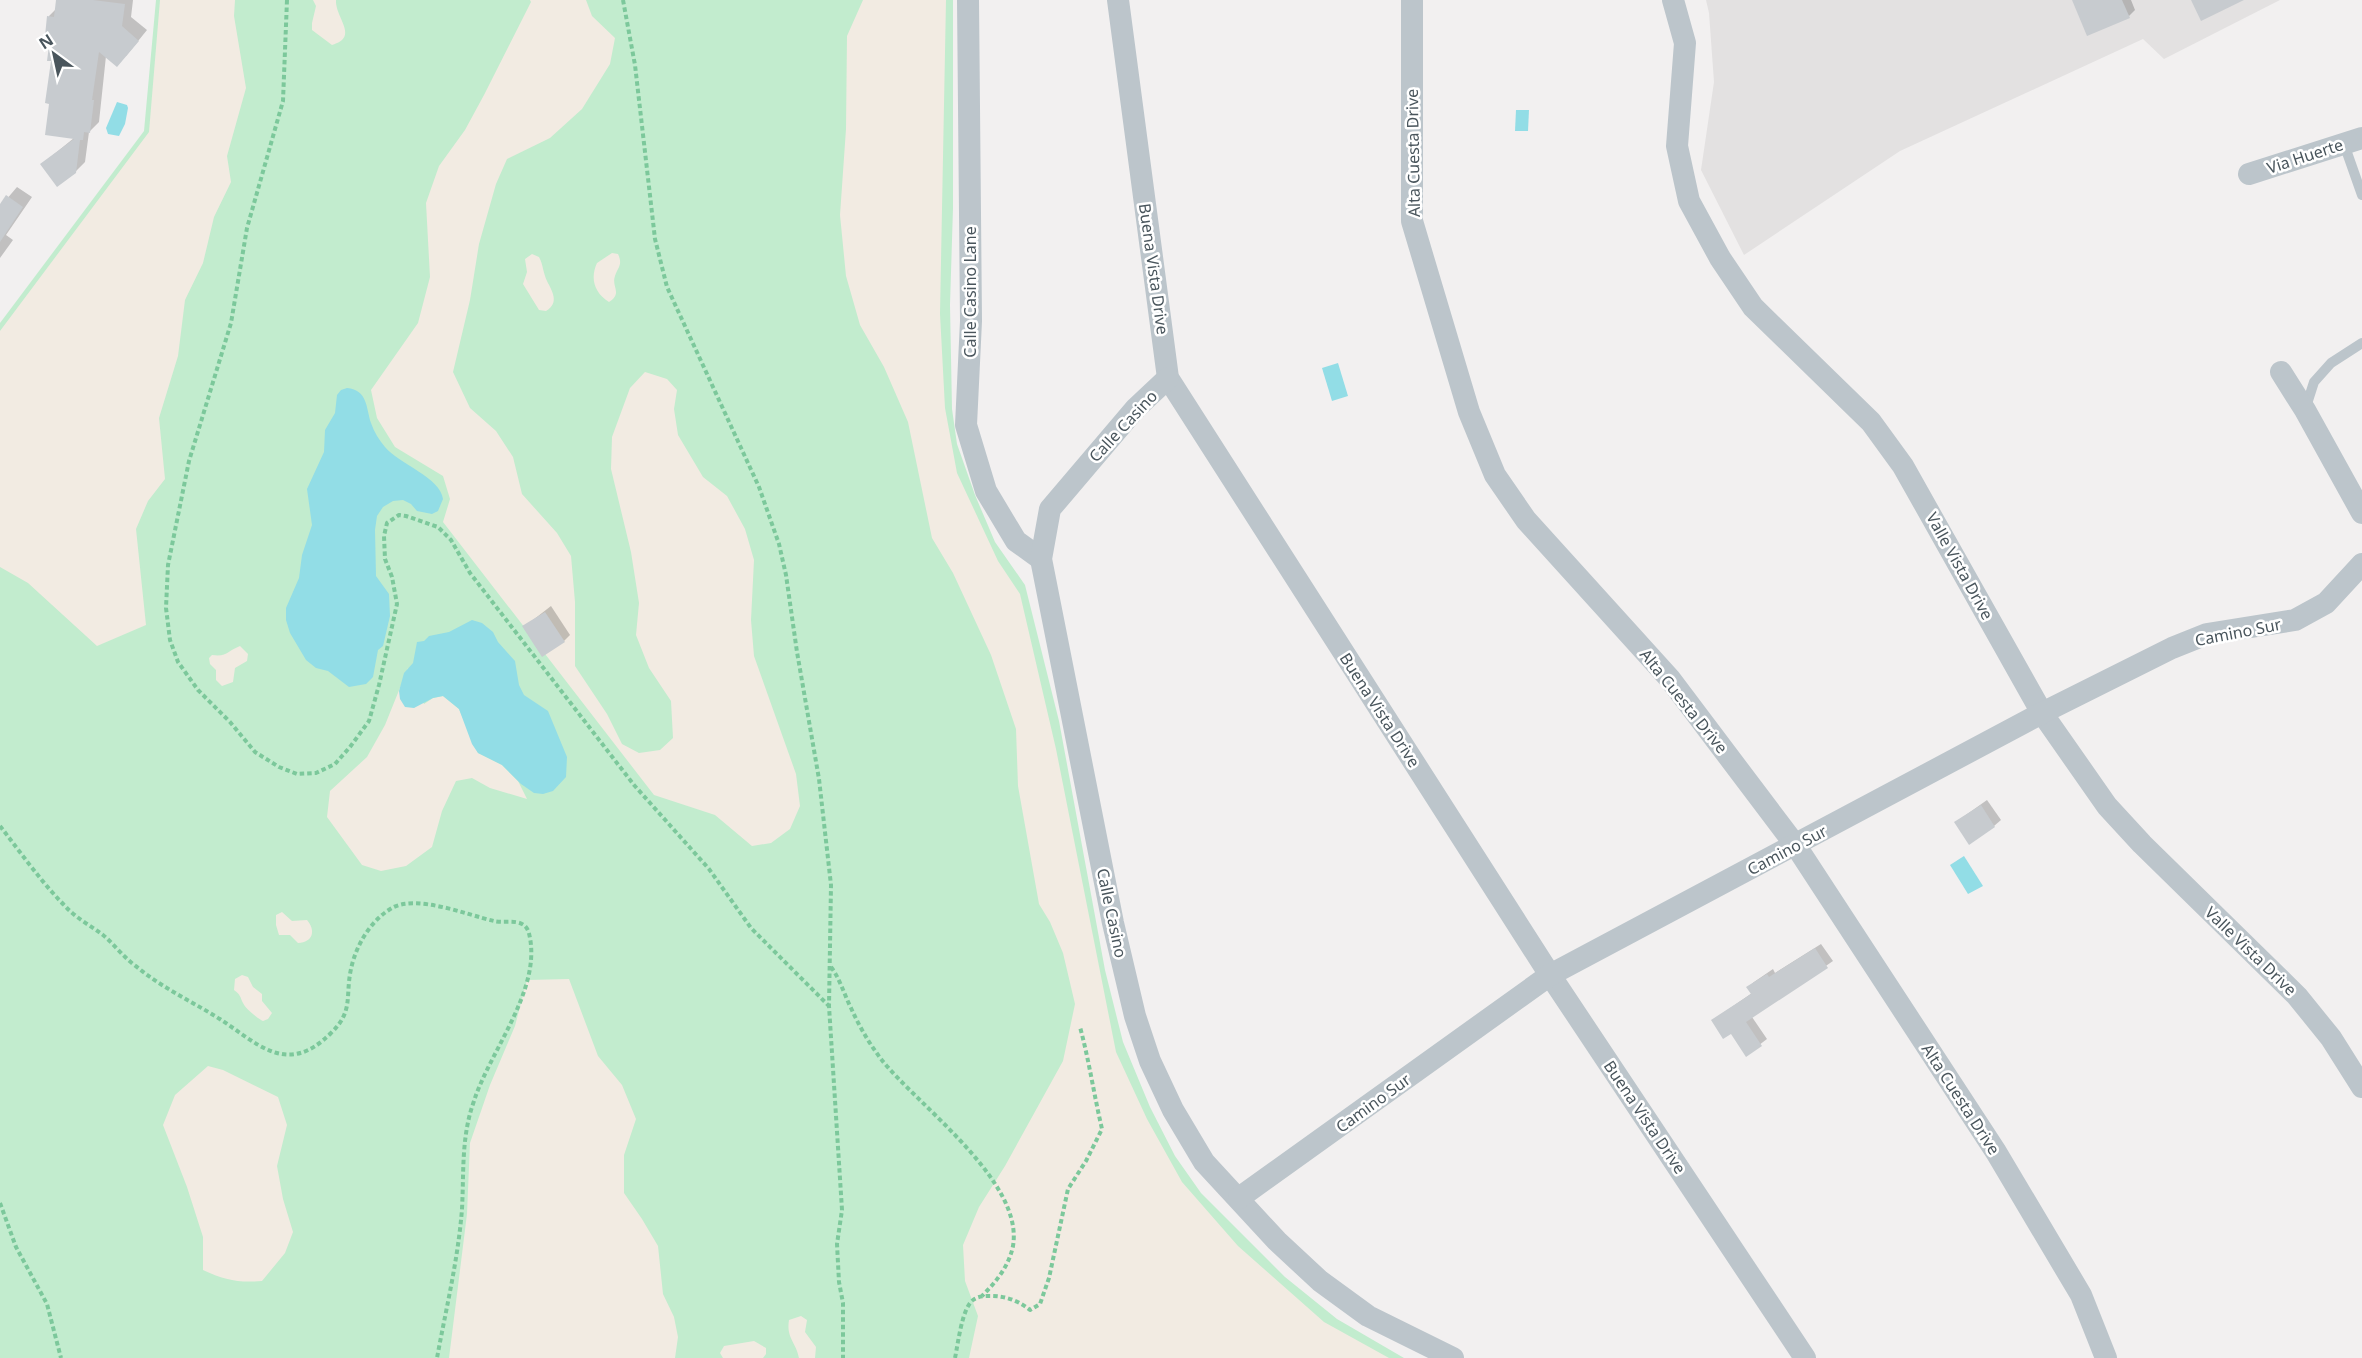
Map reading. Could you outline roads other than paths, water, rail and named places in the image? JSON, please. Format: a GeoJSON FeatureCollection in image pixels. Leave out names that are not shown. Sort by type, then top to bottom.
{"type":"FeatureCollection","features":[{"type":"Feature","properties":{"kind":"street","name":"Calle Casino Lane"},"geometry":{"type":"LineString","coordinates":[[968,0],[971,321],[966,425],[986,490],[1016,541],[1041,559]]}},
{"type":"Feature","properties":{"kind":"street","name":"Buena Vista Drive"},"geometry":{"type":"LineString","coordinates":[[1118,0],[1168,378],[1550,975],[1805,1358]]}},
{"type":"Feature","properties":{"kind":"street","name":"Alta Cuesta Drive"},"geometry":{"type":"LineString","coordinates":[[1412,0],[1412,221],[1469,412],[1495,475],[1526,520],[1670,680],[1796,846],[1996,1152],[2081,1295],[2106,1358]]}},
{"type":"Feature","properties":{"kind":"street","name":"Valle Vista Drive"},"geometry":{"type":"LineString","coordinates":[[1673,0],[1685,43],[1677,146],[1689,201],[1720,258],[1753,307],[1871,422],[1904,466],[2042,713],[2107,806],[2142,844],[2297,996],[2331,1038],[2362,1087]]}},
{"type":"Feature","properties":{"kind":"street","name":"Via Huerte"},"geometry":{"type":"LineString","coordinates":[[2249,174],[2353,141]]}},
{"type":"Feature","properties":{"kind":"street"},"geometry":{"type":"LineString","coordinates":[[2281,372],[2305,410],[2362,513]]}},
{"type":"Feature","properties":{"kind":"street","name":"Calle Casino"},"geometry":{"type":"LineString","coordinates":[[1168,378],[1135,409],[1050,508],[1041,559],[1113,922],[1135,1016],[1150,1061],[1173,1110],[1204,1162],[1277,1241],[1320,1281],[1368,1316],[1453,1358]]}},
{"type":"Feature","properties":{"kind":"street","name":"Camino Sur"},"geometry":{"type":"LineString","coordinates":[[1239,1198],[1550,975],[2042,713],[2172,648],[2207,634],[2295,620],[2326,603],[2362,564]]}},
{"type":"Feature","properties":{"kind":"lane"},"geometry":{"type":"LineString","coordinates":[[2353,141],[2362,195]]}},
{"type":"Feature","properties":{"kind":"lane"},"geometry":{"type":"LineString","coordinates":[[2305,410],[2314,382],[2331,363],[2362,343]]}},
{"type":"Feature","properties":{"kind":"water"},"geometry":{"type":"Polygon","coordinates":[[[117,102],[127,105],[128,108],[125,124],[119,136],[108,134],[106,128],[117,102]]]}},
{"type":"Feature","properties":{"kind":"water"},"geometry":{"type":"Polygon","coordinates":[[[1516,110],[1529,110],[1528,131],[1515,131],[1516,110]]]}},
{"type":"Feature","properties":{"kind":"water"},"geometry":{"type":"Polygon","coordinates":[[[1338,363],[1348,396],[1332,401],[1322,368],[1338,363]]]}},
{"type":"Feature","properties":{"kind":"water"},"geometry":{"type":"Polygon","coordinates":[[[354,389],[363,396],[374,430],[385,447],[435,484],[443,499],[438,511],[432,514],[417,511],[403,500],[393,501],[383,507],[377,516],[376,576],[389,594],[390,616],[383,646],[378,650],[373,677],[366,684],[349,687],[328,671],[316,668],[306,660],[290,633],[286,620],[286,608],[299,578],[302,555],[312,525],[307,489],[324,452],[325,430],[335,413],[337,395],[341,390],[354,389]]]}},
{"type":"Feature","properties":{"kind":"water"},"geometry":{"type":"Polygon","coordinates":[[[472,620],[482,623],[493,632],[498,642],[515,661],[519,685],[524,695],[548,711],[567,757],[566,777],[553,791],[543,794],[534,793],[502,765],[478,753],[472,744],[459,709],[443,696],[433,698],[414,708],[405,707],[400,699],[399,691],[404,673],[413,663],[417,642],[424,641],[429,636],[449,632],[472,620]]]}},
{"type":"Feature","properties":{"kind":"water"},"geometry":{"type":"Polygon","coordinates":[[[1964,856],[1983,886],[1968,894],[1950,865],[1964,856]]]}}]}
